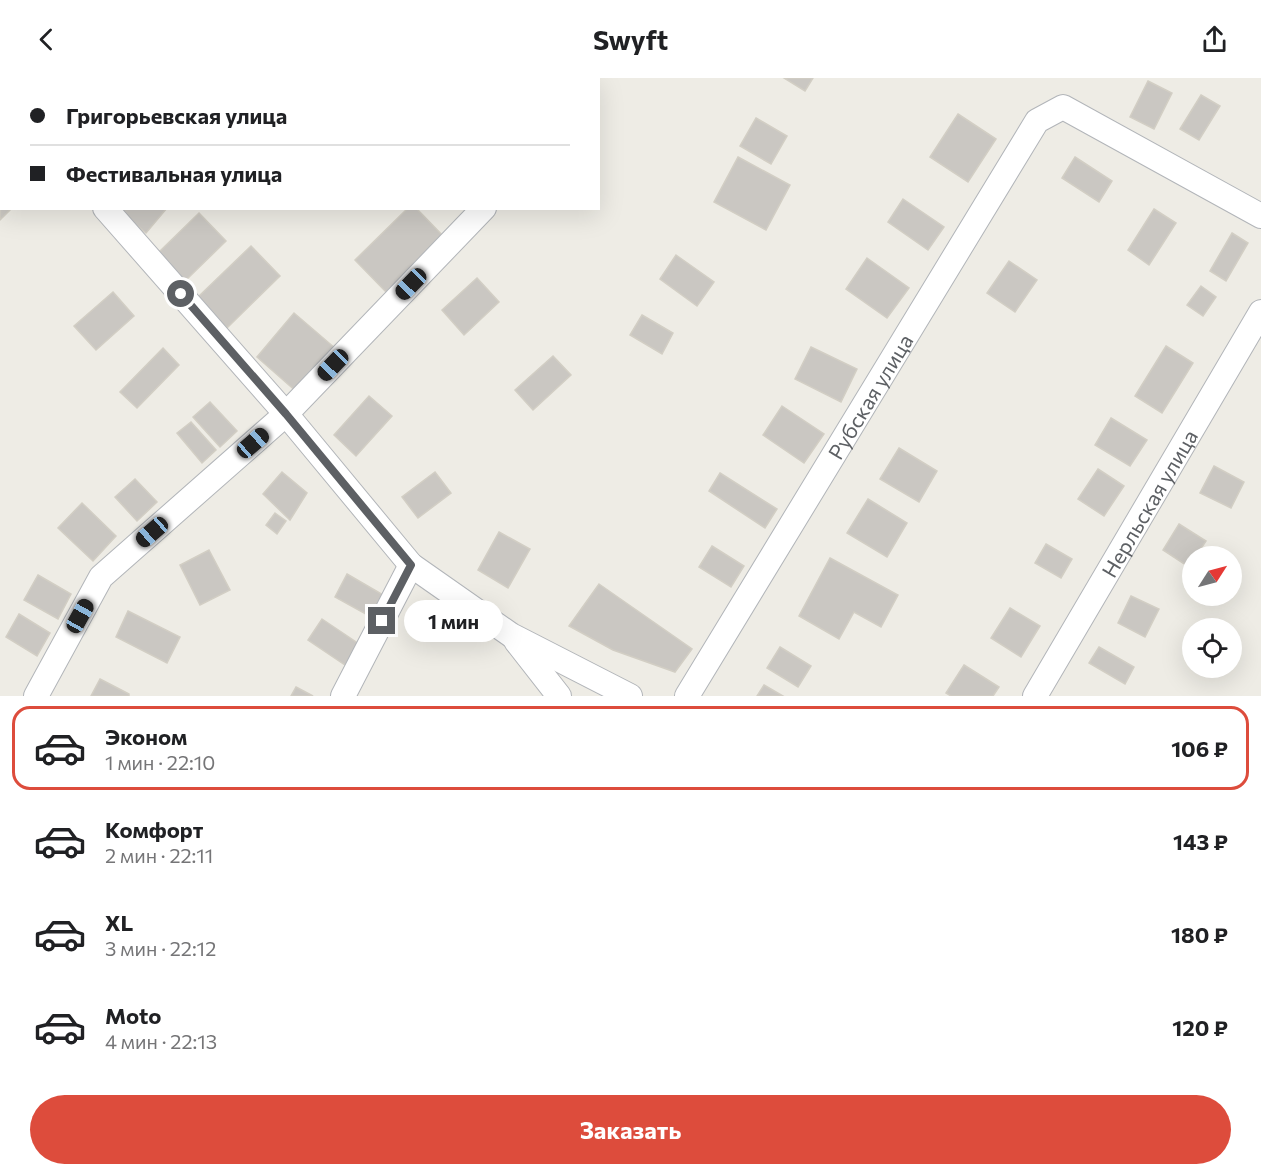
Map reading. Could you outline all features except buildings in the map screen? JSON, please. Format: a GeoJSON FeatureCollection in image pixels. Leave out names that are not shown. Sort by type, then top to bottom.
{"type":"FeatureCollection","features":[{"type":"Feature","properties":{"kind":"street","name":"Рубская улица"},"geometry":{"type":"LineString","coordinates":[[687,696],[1037,120],[1063,107],[1261,216]]}},
{"type":"Feature","properties":{"kind":"street"},"geometry":{"type":"LineString","coordinates":[[107,210],[286,414],[411,565],[512,635],[630,696]]}},
{"type":"Feature","properties":{"kind":"street"},"geometry":{"type":"LineString","coordinates":[[36,696],[101,577],[286,414],[482,210]]}},
{"type":"Feature","properties":{"kind":"street","name":"Нерльская улица"},"geometry":{"type":"LineString","coordinates":[[1035,696],[1261,312]]}},
{"type":"Feature","properties":{"kind":"street"},"geometry":{"type":"LineString","coordinates":[[343,696],[411,565]]}},
{"type":"Feature","properties":{"kind":"street"},"geometry":{"type":"LineString","coordinates":[[512,635],[559,696]]}},
{"type":"Feature","properties":{"kind":"route"},"geometry":{"type":"LineString","coordinates":[[181,294],[286,414],[411,565],[382,621]]}}]}
